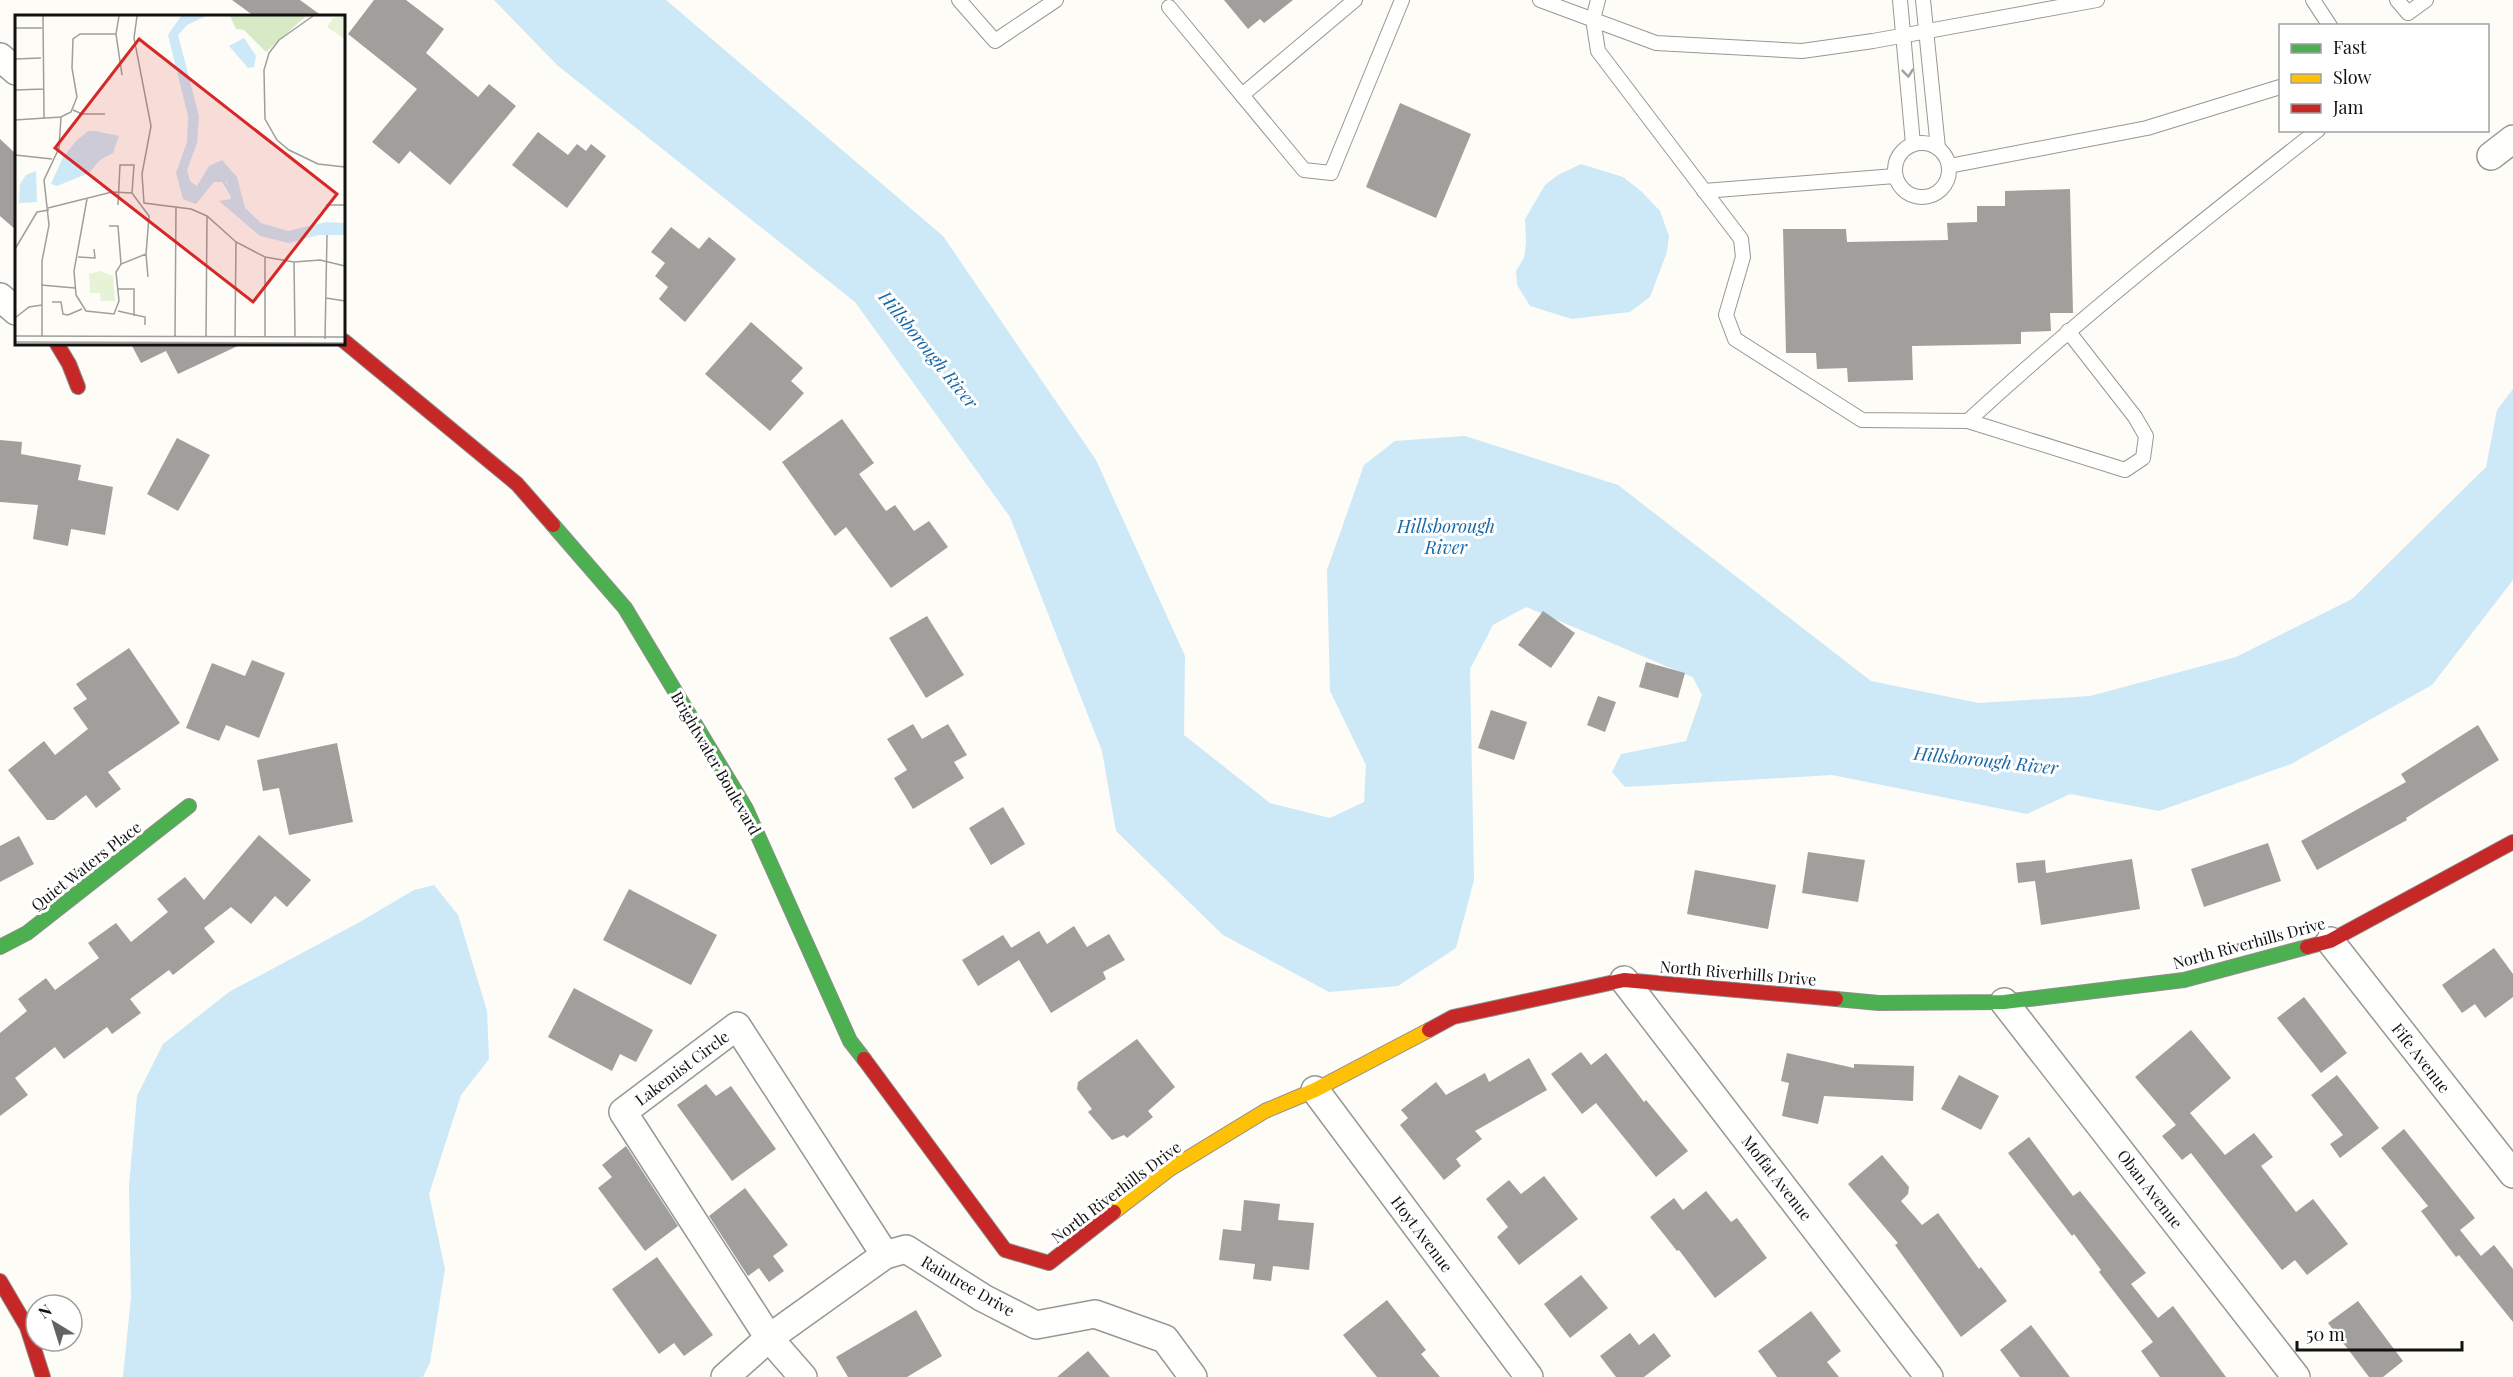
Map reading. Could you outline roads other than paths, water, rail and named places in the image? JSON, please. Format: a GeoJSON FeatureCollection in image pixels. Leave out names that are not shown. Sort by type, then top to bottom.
{"type":"FeatureCollection","features":[{"type":"Feature","properties":{"kind":"street"},"geometry":{"type":"LineString","coordinates":[[0,57],[15,70]]}},
{"type":"Feature","properties":{"kind":"street"},"geometry":{"type":"LineString","coordinates":[[2491,156],[2513,139]]}},
{"type":"Feature","properties":{"kind":"street"},"geometry":{"type":"LineString","coordinates":[[0,297],[15,309]]}},
{"type":"Feature","properties":{"kind":"street","name":"Brightwater Boulevard"},"geometry":{"type":"LineString","coordinates":[[345,342],[517,484],[624,608],[746,809],[850,1041],[1005,1250]]}},
{"type":"Feature","properties":{"kind":"street"},"geometry":{"type":"LineString","coordinates":[[58,345],[69,364],[78,387]]}},
{"type":"Feature","properties":{"kind":"street","name":"Quiet Waters Place"},"geometry":{"type":"LineString","coordinates":[[0,947],[27,933],[189,806]]}},
{"type":"Feature","properties":{"kind":"street","name":"North Riverhills Drive"},"geometry":{"type":"LineString","coordinates":[[1005,1250],[1049,1263],[1170,1169],[1265,1111],[1315,1090],[1453,1017],[1624,980],[1879,1002],[2004,1002],[2184,980],[2330,941],[2513,842]]}},
{"type":"Feature","properties":{"kind":"street","name":"Fife Avenue"},"geometry":{"type":"LineString","coordinates":[[2330,941],[2513,1174]]}},
{"type":"Feature","properties":{"kind":"street","name":"Moffat Avenue"},"geometry":{"type":"LineString","coordinates":[[1624,980],[1929,1377]]}},
{"type":"Feature","properties":{"kind":"street","name":"Oban Avenue"},"geometry":{"type":"LineString","coordinates":[[2004,1002],[2296,1377]]}},
{"type":"Feature","properties":{"kind":"street","name":"Lakemist Circle"},"geometry":{"type":"LineString","coordinates":[[769,1338],[623,1112],[737,1026],[885,1255]]}},
{"type":"Feature","properties":{"kind":"street","name":"Hoyt Avenue"},"geometry":{"type":"LineString","coordinates":[[1315,1090],[1529,1377]]}},
{"type":"Feature","properties":{"kind":"street","name":"Raintree Drive"},"geometry":{"type":"LineString","coordinates":[[885,1255],[906,1249],[983,1298],[1036,1325],[1095,1314],[1165,1339],[1193,1377]]}},
{"type":"Feature","properties":{"kind":"street"},"geometry":{"type":"LineString","coordinates":[[725,1377],[769,1338],[885,1255]]}},
{"type":"Feature","properties":{"kind":"street"},"geometry":{"type":"LineString","coordinates":[[0,1281],[15,1302],[37,1349],[43,1377]]}},
{"type":"Feature","properties":{"kind":"street"},"geometry":{"type":"LineString","coordinates":[[769,1338],[803,1377]]}},
{"type":"Feature","properties":{"kind":"lane"},"geometry":{"type":"LineString","coordinates":[[958,0],[995,41],[1056,0]]}},
{"type":"Feature","properties":{"kind":"lane"},"geometry":{"type":"LineString","coordinates":[[1242,95],[1355,0]]}},
{"type":"Feature","properties":{"kind":"lane"},"geometry":{"type":"LineString","coordinates":[[1169,6],[1304,170],[1330,173],[1402,0]]}},
{"type":"Feature","properties":{"kind":"lane"},"geometry":{"type":"LineString","coordinates":[[1540,0],[1656,43],[1802,51],[1873,41],[2097,0]]}},
{"type":"Feature","properties":{"kind":"lane"},"geometry":{"type":"LineString","coordinates":[[1598,0],[1593,19],[1598,51],[1741,239],[1743,257],[1726,315],[1735,339],[1862,420],[1968,421],[2125,470],[2143,458],[2146,436],[2135,417],[2068,331]]}},
{"type":"Feature","properties":{"kind":"lane"},"geometry":{"type":"LineString","coordinates":[[1900,0],[1913,144]]}},
{"type":"Feature","properties":{"kind":"lane"},"geometry":{"type":"LineString","coordinates":[[1923,0],[1938,148]]}},
{"type":"Feature","properties":{"kind":"lane"},"geometry":{"type":"LineString","coordinates":[[2313,0],[2329,24]]}},
{"type":"Feature","properties":{"kind":"lane"},"geometry":{"type":"LineString","coordinates":[[2397,0],[2408,13],[2426,0]]}},
{"type":"Feature","properties":{"kind":"lane"},"geometry":{"type":"LineString","coordinates":[[1949,166],[2147,128],[2279,87]]}},
{"type":"Feature","properties":{"kind":"lane"},"geometry":{"type":"LineString","coordinates":[[1911,104],[1934,98]]}},
{"type":"Feature","properties":{"kind":"lane"},"geometry":{"type":"LineString","coordinates":[[1968,421],[2068,331],[2153,260],[2315,132]]}},
{"type":"Feature","properties":{"kind":"lane"},"geometry":{"type":"LineString","coordinates":[[1925,143],[1938,148],[1949,166],[1945,183],[1939,190],[1923,197],[1905,191],[1895,176],[1896,159],[1901,151],[1913,144],[1925,143]]}},
{"type":"Feature","properties":{"kind":"lane"},"geometry":{"type":"LineString","coordinates":[[1704,191],[1895,176]]}},
{"type":"Feature","properties":{"kind":"water","name":"Hillsborough River"},"geometry":{"type":"Polygon","coordinates":[[[494,0],[666,0],[943,236],[1096,460],[1185,656],[1184,735],[1270,803],[1330,818],[1364,802],[1366,765],[1330,691],[1327,570],[1364,465],[1395,441],[1465,436],[1618,485],[1871,681],[1979,703],[2090,696],[2236,657],[2352,599],[2486,467],[2497,410],[2513,389],[2513,580],[2432,685],[2291,764],[2159,811],[2070,794],[2027,814],[1832,775],[1625,787],[1612,772],[1621,754],[1686,741],[1702,695],[1684,660],[1566,585],[1493,625],[1470,669],[1474,880],[1456,948],[1398,986],[1329,992],[1223,935],[1116,831],[1102,751],[1010,517],[855,302],[557,65],[494,0]]]}},
{"type":"Feature","properties":{"kind":"water"},"geometry":{"type":"Polygon","coordinates":[[[1581,164],[1623,177],[1641,191],[1660,211],[1669,236],[1667,252],[1650,297],[1630,312],[1572,319],[1530,306],[1517,285],[1516,271],[1524,258],[1526,243],[1525,219],[1545,185],[1558,175],[1581,164]]]}},
{"type":"Feature","properties":{"kind":"water"},"geometry":{"type":"Polygon","coordinates":[[[434,885],[458,915],[487,1011],[489,1059],[461,1095],[429,1194],[445,1269],[430,1362],[423,1377],[123,1377],[131,1297],[129,1186],[137,1096],[163,1044],[229,992],[358,923],[414,890],[434,885]]]}},
{"type":"Feature","properties":{"kind":"waterway","name":"Hillsborough River"},"geometry":{"type":"LineString","coordinates":[[1499,597],[1527,586],[1697,658]]}}]}
